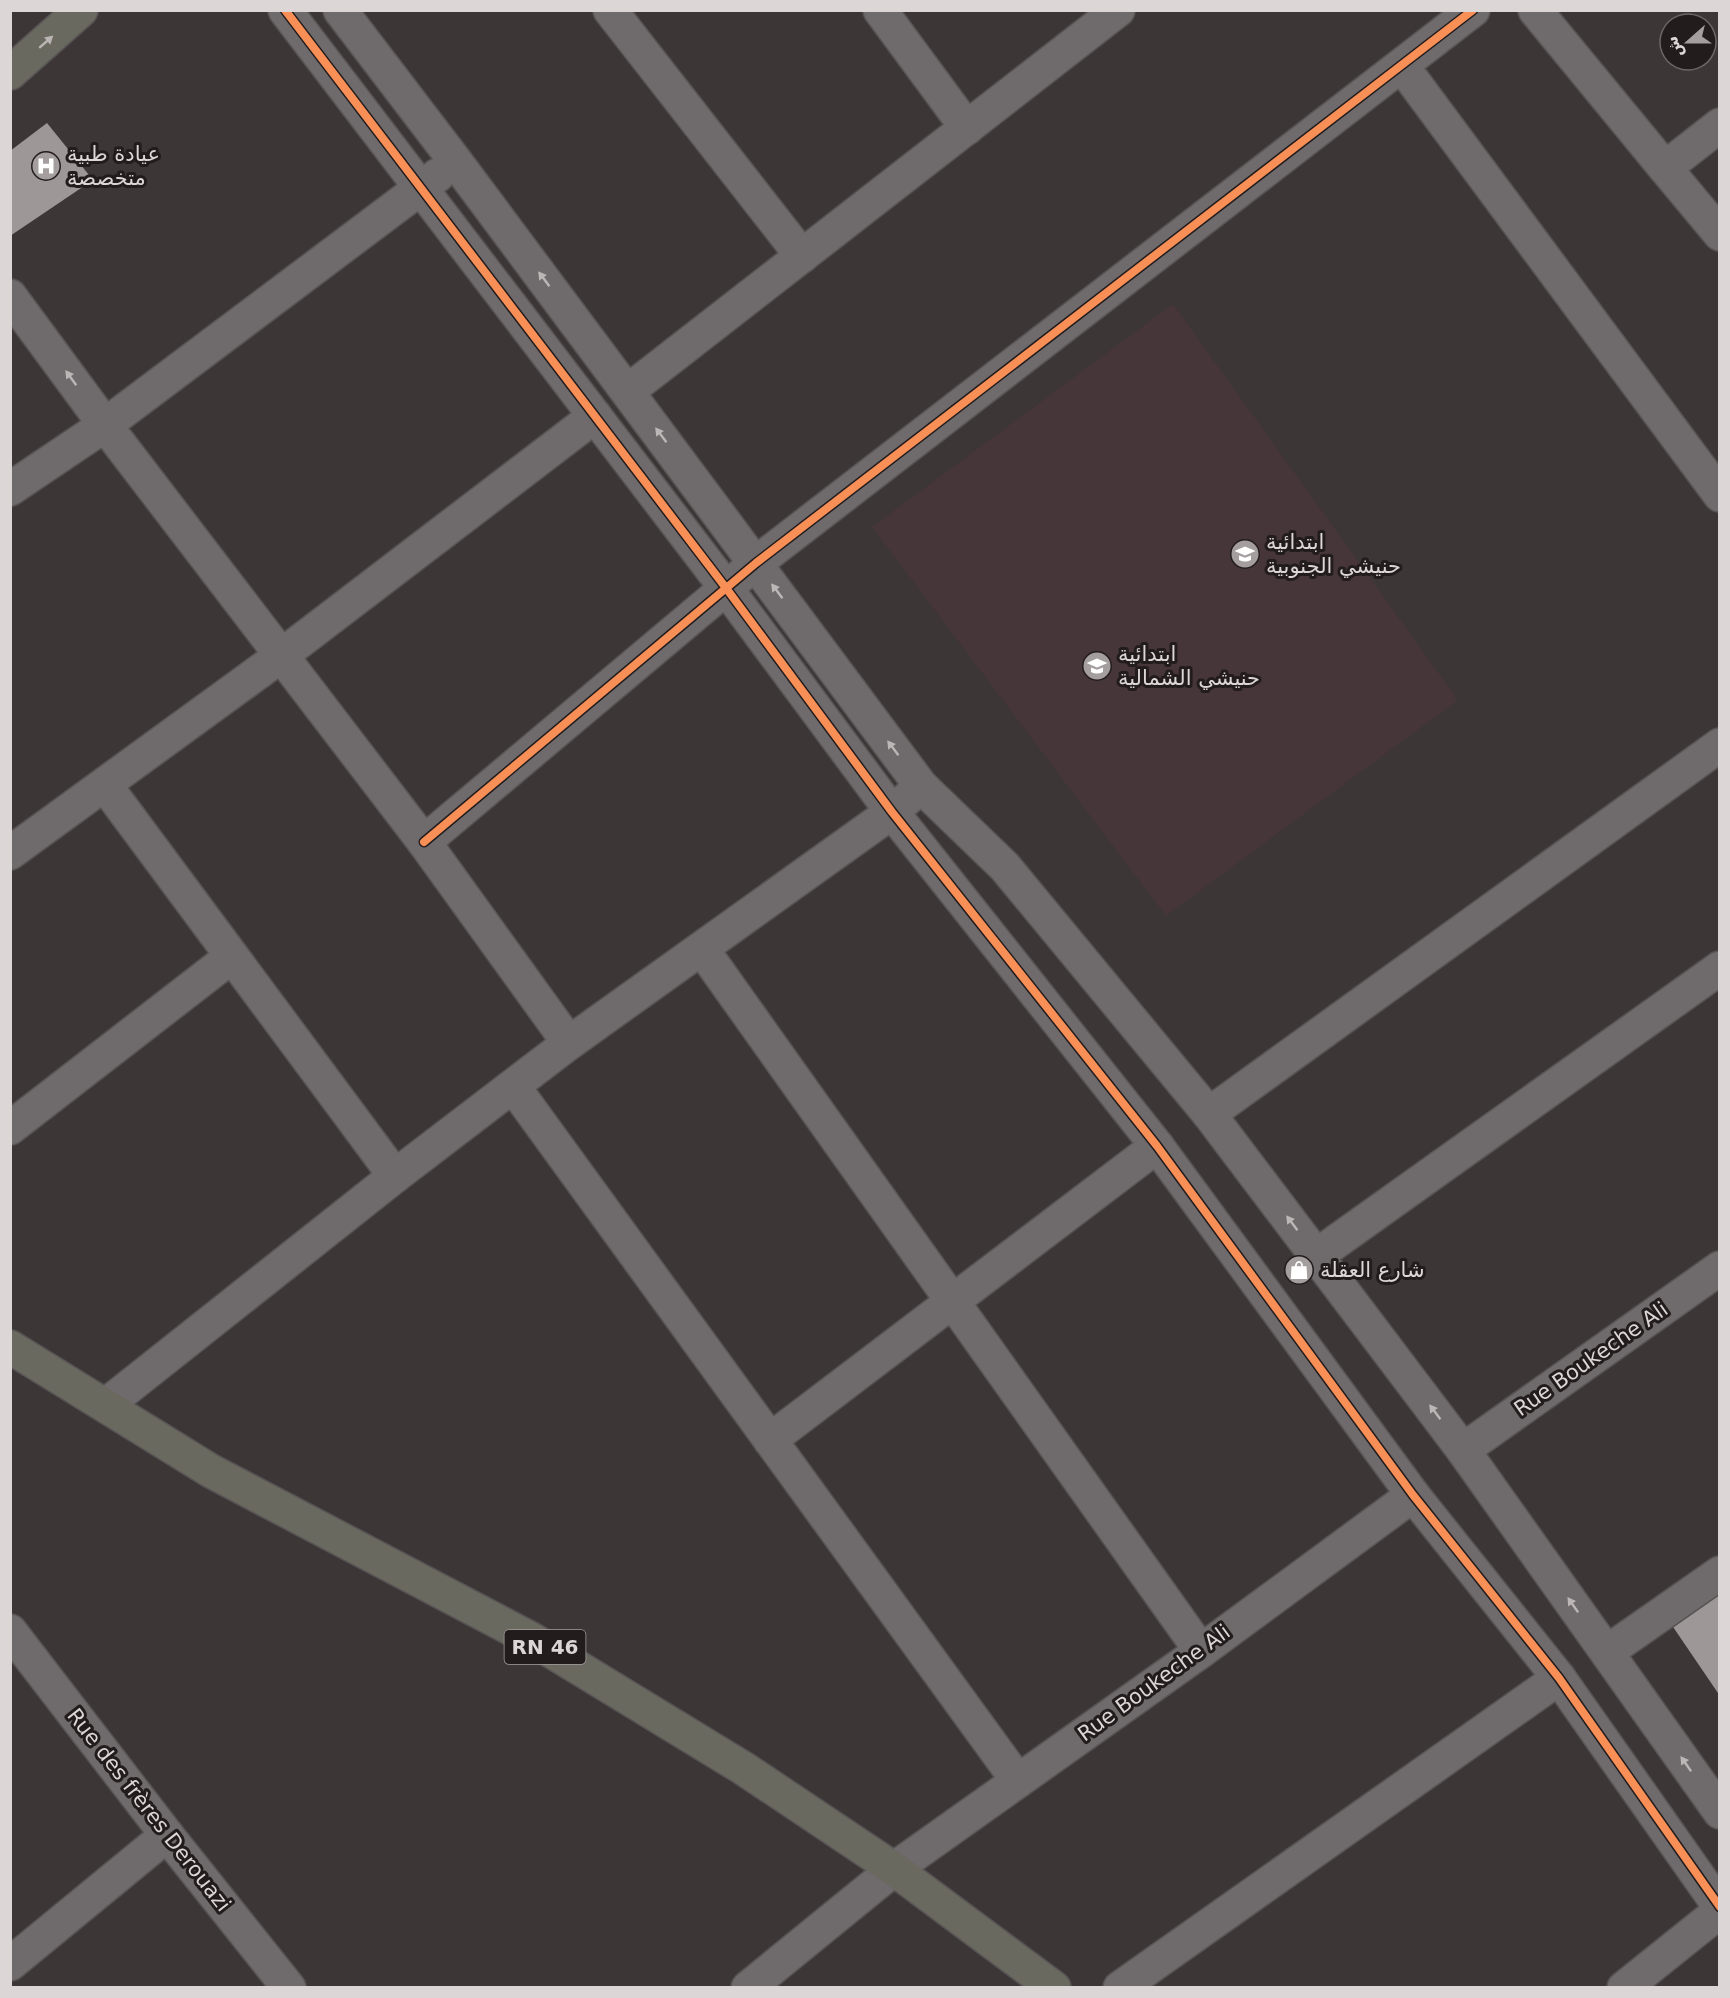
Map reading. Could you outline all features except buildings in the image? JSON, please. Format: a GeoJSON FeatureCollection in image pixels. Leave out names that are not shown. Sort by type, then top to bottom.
{"type":"FeatureCollection","features":[{"type":"Feature","properties":{"kind":"main road"},"geometry":{"type":"LineString","coordinates":[[10,73],[81,10]]}},
{"type":"Feature","properties":{"kind":"main road","name":"RN 46"},"geometry":{"type":"LineString","coordinates":[[10,1347],[211,1471],[532,1640],[743,1768],[894,1869],[1054,1988]]}},
{"type":"Feature","properties":{"kind":"street"},"geometry":{"type":"LineString","coordinates":[[285,10],[726,588],[892,812],[1157,1146],[1413,1495],[1559,1678],[1719,1909],[1624,1988]]}},
{"type":"Feature","properties":{"kind":"street"},"geometry":{"type":"LineString","coordinates":[[340,10],[628,391],[921,786],[1005,867],[1209,1114],[1463,1449],[1719,1812]]}},
{"type":"Feature","properties":{"kind":"street"},"geometry":{"type":"LineString","coordinates":[[610,10],[802,256]]}},
{"type":"Feature","properties":{"kind":"street"},"geometry":{"type":"LineString","coordinates":[[880,10],[967,128]]}},
{"type":"Feature","properties":{"kind":"street"},"geometry":{"type":"LineString","coordinates":[[424,842],[756,563],[1473,10]]}},
{"type":"Feature","properties":{"kind":"street"},"geometry":{"type":"LineString","coordinates":[[1535,10],[1719,234]]}},
{"type":"Feature","properties":{"kind":"street"},"geometry":{"type":"LineString","coordinates":[[628,391],[1114,12]]}},
{"type":"Feature","properties":{"kind":"street"},"geometry":{"type":"LineString","coordinates":[[1402,66],[1719,495]]}},
{"type":"Feature","properties":{"kind":"street"},"geometry":{"type":"LineString","coordinates":[[1665,168],[1719,125]]}},
{"type":"Feature","properties":{"kind":"street"},"geometry":{"type":"LineString","coordinates":[[10,489],[105,425],[456,162]]}},
{"type":"Feature","properties":{"kind":"street"},"geometry":{"type":"LineString","coordinates":[[10,296],[105,425],[424,842],[569,1043]]}},
{"type":"Feature","properties":{"kind":"street"},"geometry":{"type":"LineString","coordinates":[[10,853],[282,655],[595,416]]}},
{"type":"Feature","properties":{"kind":"street"},"geometry":{"type":"LineString","coordinates":[[1209,1114],[1719,745]]}},
{"type":"Feature","properties":{"kind":"street"},"geometry":{"type":"LineString","coordinates":[[105,785],[395,1176]]}},
{"type":"Feature","properties":{"kind":"street"},"geometry":{"type":"LineString","coordinates":[[106,1405],[395,1176],[569,1043],[892,812],[921,786]]}},
{"type":"Feature","properties":{"kind":"street"},"geometry":{"type":"LineString","coordinates":[[702,949],[1201,1651]]}},
{"type":"Feature","properties":{"kind":"street"},"geometry":{"type":"LineString","coordinates":[[10,1128],[231,957]]}},
{"type":"Feature","properties":{"kind":"street"},"geometry":{"type":"LineString","coordinates":[[1316,1256],[1719,968]]}},
{"type":"Feature","properties":{"kind":"street"},"geometry":{"type":"LineString","coordinates":[[513,1086],[1018,1780]]}},
{"type":"Feature","properties":{"kind":"street"},"geometry":{"type":"LineString","coordinates":[[770,1440],[1157,1146]]}},
{"type":"Feature","properties":{"kind":"street","name":"Rue Boukeche Ali"},"geometry":{"type":"LineString","coordinates":[[1463,1449],[1719,1268]]}},
{"type":"Feature","properties":{"kind":"street","name":"Rue Boukeche Ali"},"geometry":{"type":"LineString","coordinates":[[748,1988],[894,1869],[1201,1651],[1413,1495]]}},
{"type":"Feature","properties":{"kind":"street"},"geometry":{"type":"LineString","coordinates":[[1607,1652],[1719,1573]]}},
{"type":"Feature","properties":{"kind":"street","name":"Rue des frères Derouazi"},"geometry":{"type":"LineString","coordinates":[[10,1630],[289,1988]]}},
{"type":"Feature","properties":{"kind":"street"},"geometry":{"type":"LineString","coordinates":[[1120,1988],[1559,1678]]}},
{"type":"Feature","properties":{"kind":"street"},"geometry":{"type":"LineString","coordinates":[[10,1964],[167,1834]]}},
{"type":"Feature","properties":{"kind":"shaded area"},"geometry":{"type":"Polygon","coordinates":[[[1173,304],[1458,700],[1166,916],[872,527],[1173,304]]]}},
{"type":"Feature","properties":{"kind":"cycle path"},"geometry":{"type":"LineString","coordinates":[[285,10],[726,588],[892,812],[1157,1146],[1413,1495],[1559,1678],[1720,1907]]}},
{"type":"Feature","properties":{"kind":"cycle path"},"geometry":{"type":"LineString","coordinates":[[424,842],[756,563],[1473,10]]}},
{"type":"Feature","properties":{"kind":"place","name":"عيادة طبية متخصصة"},"geometry":{"type":"Point","coordinates":[46,166]}},
{"type":"Feature","properties":{"kind":"place","name":"ابتدائية حنيشي الجنوبية"},"geometry":{"type":"Point","coordinates":[1245,554]}},
{"type":"Feature","properties":{"kind":"place","name":"ابتدائية حنيشي الشمالية"},"geometry":{"type":"Point","coordinates":[1097,666]}},
{"type":"Feature","properties":{"kind":"place","name":"شارع العقلة"},"geometry":{"type":"Point","coordinates":[1299,1270]}}]}
